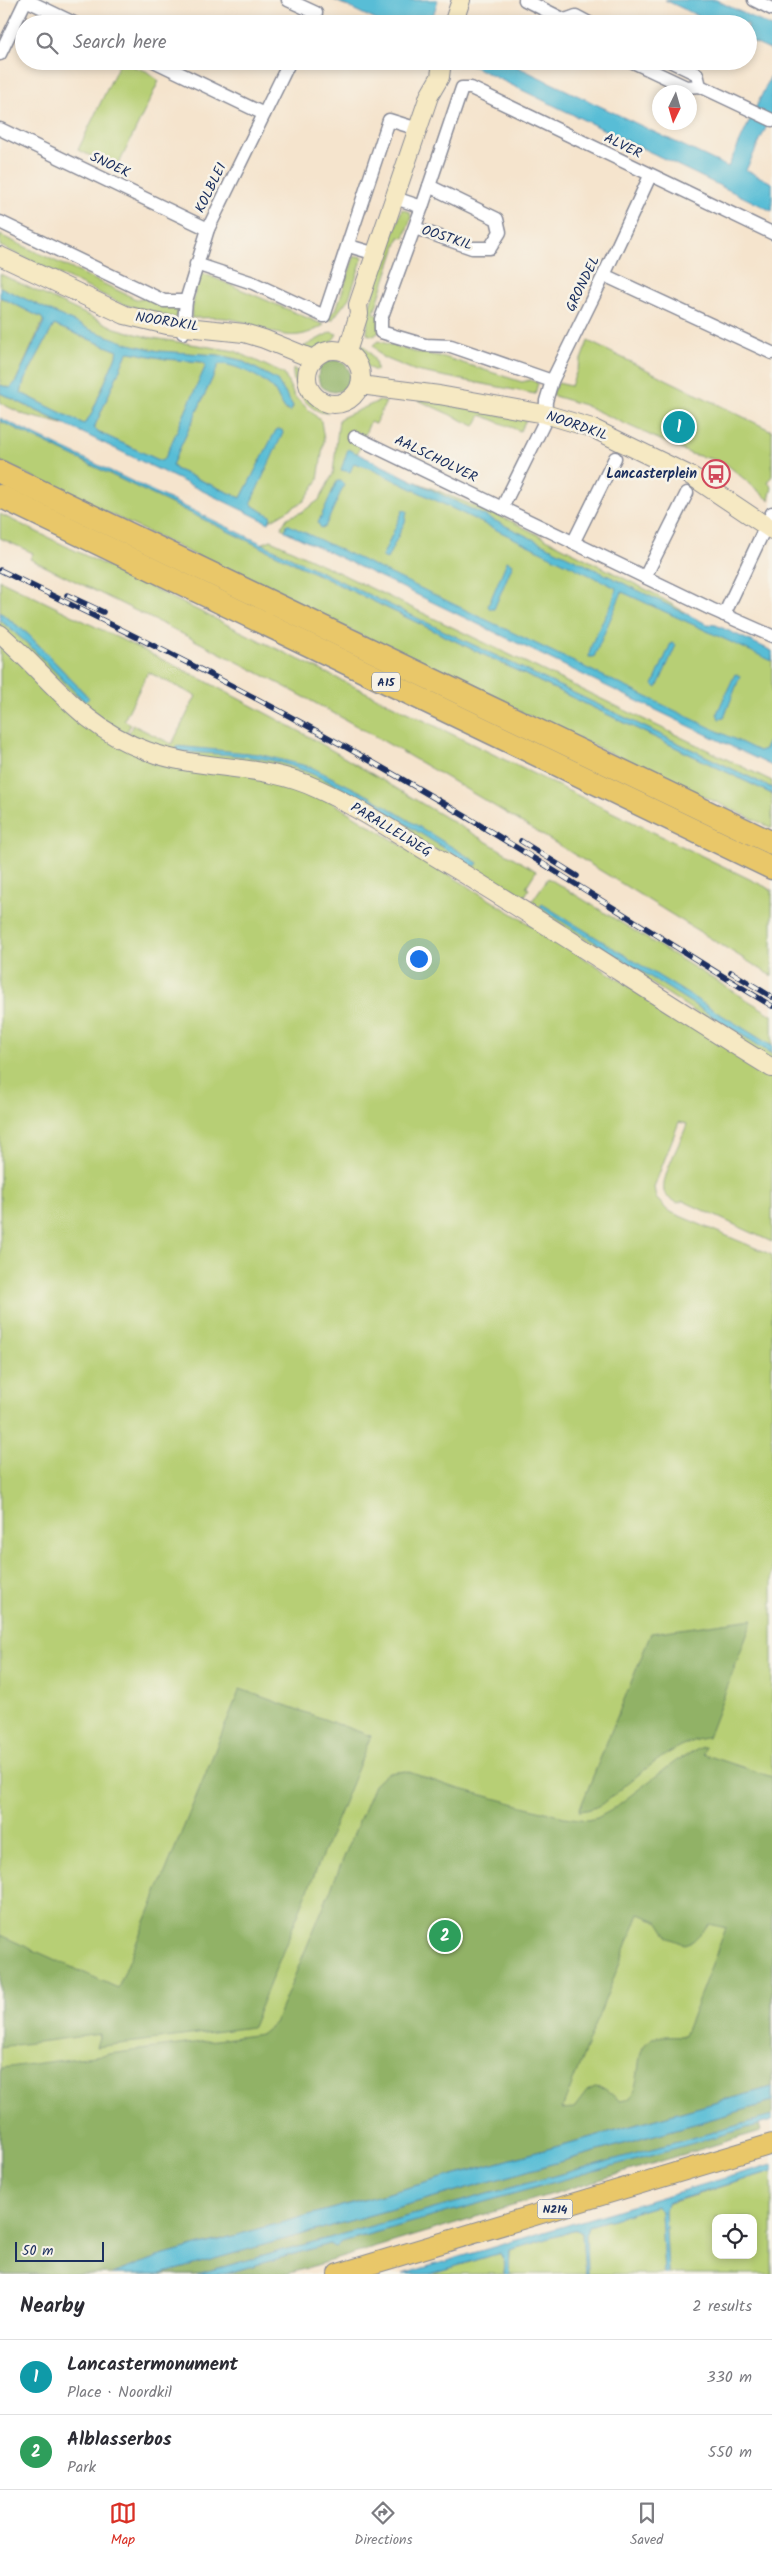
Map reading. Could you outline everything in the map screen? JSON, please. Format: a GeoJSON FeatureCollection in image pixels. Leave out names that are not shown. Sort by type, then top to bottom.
{"type":"FeatureCollection","features":[{"type":"Feature","properties":{"kind":"highway","name":"A15"},"geometry":{"type":"LineString","coordinates":[[0,472],[772,843]]}},
{"type":"Feature","properties":{"kind":"highway","name":"A15"},"geometry":{"type":"LineString","coordinates":[[0,496],[772,868]]}},
{"type":"Feature","properties":{"kind":"main road","name":"N214"},"geometry":{"type":"LineString","coordinates":[[338,2274],[772,2144]]}},
{"type":"Feature","properties":{"kind":"street"},"geometry":{"type":"LineString","coordinates":[[19,15],[26,0],[57,15]]}},
{"type":"Feature","properties":{"kind":"street"},"geometry":{"type":"LineString","coordinates":[[288,0],[309,15]]}},
{"type":"Feature","properties":{"kind":"street"},"geometry":{"type":"LineString","coordinates":[[456,15],[461,0]]}},
{"type":"Feature","properties":{"kind":"street"},"geometry":{"type":"LineString","coordinates":[[525,0],[552,15]]}},
{"type":"Feature","properties":{"kind":"street"},"geometry":{"type":"LineString","coordinates":[[754,0],[772,9]]}},
{"type":"Feature","properties":{"kind":"street"},"geometry":{"type":"LineString","coordinates":[[0,54],[15,23]]}},
{"type":"Feature","properties":{"kind":"street"},"geometry":{"type":"LineString","coordinates":[[173,70],[264,114]]}},
{"type":"Feature","properties":{"kind":"street","name":"KOLBLEI"},"geometry":{"type":"LineString","coordinates":[[183,331],[186,301],[208,229],[286,70]]}},
{"type":"Feature","properties":{"kind":"street"},"geometry":{"type":"LineString","coordinates":[[429,96],[428,84],[432,70]]}},
{"type":"Feature","properties":{"kind":"street"},"geometry":{"type":"LineString","coordinates":[[342,351],[359,314],[358,305],[429,96],[438,82],[440,70]]}},
{"type":"Feature","properties":{"kind":"street"},"geometry":{"type":"LineString","coordinates":[[649,70],[686,88],[700,86],[772,120]]}},
{"type":"Feature","properties":{"kind":"street"},"geometry":{"type":"LineString","coordinates":[[689,70],[697,74],[700,86]]}},
{"type":"Feature","properties":{"kind":"street","name":"ALVER"},"geometry":{"type":"LineString","coordinates":[[462,88],[472,88],[650,176],[772,233]]}},
{"type":"Feature","properties":{"kind":"street","name":"OOSTKIL"},"geometry":{"type":"LineString","coordinates":[[462,88],[415,228],[381,319],[381,332],[425,345],[451,346],[552,381]]}},
{"type":"Feature","properties":{"kind":"street"},"geometry":{"type":"LineString","coordinates":[[196,264],[253,282],[324,316],[349,246],[389,120],[418,129]]}},
{"type":"Feature","properties":{"kind":"street","name":"SNOEK"},"geometry":{"type":"LineString","coordinates":[[0,129],[208,229]]}},
{"type":"Feature","properties":{"kind":"street","name":"GRONDEL"},"geometry":{"type":"LineString","coordinates":[[545,410],[552,381],[650,176]]}},
{"type":"Feature","properties":{"kind":"street","name":"OOSTKIL"},"geometry":{"type":"LineString","coordinates":[[415,228],[472,248],[490,248],[500,232],[497,219],[429,186]]}},
{"type":"Feature","properties":{"kind":"street","name":"OOSTKIL"},"geometry":{"type":"LineString","coordinates":[[394,198],[422,207]]}},
{"type":"Feature","properties":{"kind":"street","name":"NOORDKIL"},"geometry":{"type":"LineString","coordinates":[[0,222],[164,301],[186,301]]}},
{"type":"Feature","properties":{"kind":"street"},"geometry":{"type":"LineString","coordinates":[[349,246],[376,254]]}},
{"type":"Feature","properties":{"kind":"street","name":"NOORDKIL"},"geometry":{"type":"LineString","coordinates":[[0,256],[125,315],[183,331]]}},
{"type":"Feature","properties":{"kind":"street","name":"NOORDKIL"},"geometry":{"type":"LineString","coordinates":[[0,265],[120,322],[159,332],[220,329],[244,333],[264,339],[310,364]]}},
{"type":"Feature","properties":{"kind":"street"},"geometry":{"type":"LineString","coordinates":[[604,275],[772,353]]}},
{"type":"Feature","properties":{"kind":"street"},"geometry":{"type":"LineString","coordinates":[[342,351],[354,357],[361,379],[354,396],[344,402],[326,403],[317,398],[310,390],[307,380],[310,364],[322,352],[342,351]]}},
{"type":"Feature","properties":{"kind":"street","name":"NOORDKIL"},"geometry":{"type":"LineString","coordinates":[[361,379],[545,410],[592,428],[668,465],[770,521]]}},
{"type":"Feature","properties":{"kind":"street"},"geometry":{"type":"LineString","coordinates":[[502,508],[545,421],[545,410]]}},
{"type":"Feature","properties":{"kind":"street","name":"AALSCHOLVER"},"geometry":{"type":"LineString","coordinates":[[355,438],[724,615],[772,636]]}},
{"type":"Feature","properties":{"kind":"street"},"geometry":{"type":"LineString","coordinates":[[573,543],[615,458]]}},
{"type":"Feature","properties":{"kind":"street"},"geometry":{"type":"LineString","coordinates":[[645,577],[687,493]]}},
{"type":"Feature","properties":{"kind":"street"},"geometry":{"type":"LineString","coordinates":[[724,615],[770,521]]}},
{"type":"Feature","properties":{"kind":"street","name":"PARALLELWEG"},"geometry":{"type":"LineString","coordinates":[[0,634],[75,709],[108,732],[147,751],[164,756],[202,764],[255,769],[297,780],[318,789],[493,891],[772,1068]]}},
{"type":"Feature","properties":{"kind":"green space"},"geometry":{"type":"Polygon","coordinates":[[[116,70],[143,70],[159,81],[117,168],[78,150],[116,70]]]}},
{"type":"Feature","properties":{"kind":"green space"},"geometry":{"type":"Polygon","coordinates":[[[402,209],[410,212],[411,218],[404,238],[399,237],[374,313],[378,315],[379,332],[374,336],[367,334],[368,310],[402,209]]]}},
{"type":"Feature","properties":{"kind":"green space"},"geometry":{"type":"Polygon","coordinates":[[[0,235],[138,300],[145,298],[178,307],[176,318],[122,304],[0,246],[0,235]]]}},
{"type":"Feature","properties":{"kind":"green space"},"geometry":{"type":"Polygon","coordinates":[[[354,257],[363,257],[349,298],[332,320],[325,317],[336,310],[354,257]]]}},
{"type":"Feature","properties":{"kind":"green space"},"geometry":{"type":"Polygon","coordinates":[[[198,271],[324,325],[310,332],[286,335],[225,318],[191,318],[198,271]]]}},
{"type":"Feature","properties":{"kind":"green space"},"geometry":{"type":"Polygon","coordinates":[[[0,274],[115,328],[147,337],[235,351],[284,374],[295,397],[321,421],[324,440],[318,480],[304,501],[270,521],[271,518],[252,505],[251,500],[277,429],[241,498],[175,469],[172,465],[219,364],[240,368],[260,379],[273,389],[286,411],[292,410],[293,406],[277,380],[240,360],[218,355],[164,352],[105,337],[0,287],[0,274]]]}},
{"type":"Feature","properties":{"kind":"green space"},"geometry":{"type":"Polygon","coordinates":[[[0,297],[44,319],[15,383],[10,388],[0,385],[0,297]]]}},
{"type":"Feature","properties":{"kind":"green space"},"geometry":{"type":"Polygon","coordinates":[[[54,325],[118,351],[91,415],[84,424],[21,393],[24,381],[54,325]]]}},
{"type":"Feature","properties":{"kind":"green space"},"geometry":{"type":"Polygon","coordinates":[[[331,332],[337,334],[327,345],[318,349],[303,350],[305,346],[331,332]]]}},
{"type":"Feature","properties":{"kind":"green space"},"geometry":{"type":"Polygon","coordinates":[[[355,341],[363,346],[373,357],[376,371],[367,366],[361,359],[355,341]]]}},
{"type":"Feature","properties":{"kind":"green space"},"geometry":{"type":"Polygon","coordinates":[[[378,341],[414,352],[444,357],[522,382],[530,380],[538,383],[535,394],[416,371],[382,357],[373,345],[378,341]]]}},
{"type":"Feature","properties":{"kind":"green space","name":"Lancasterplein"},"geometry":{"type":"Polygon","coordinates":[[[588,341],[772,431],[772,475],[768,483],[772,487],[769,500],[724,462],[691,454],[584,405],[551,395],[558,383],[571,386],[588,341]]]}},
{"type":"Feature","properties":{"kind":"green space"},"geometry":{"type":"Polygon","coordinates":[[[127,353],[166,359],[201,362],[206,366],[165,458],[161,461],[98,432],[94,428],[127,353]]]}},
{"type":"Feature","properties":{"kind":"green space"},"geometry":{"type":"Polygon","coordinates":[[[334,360],[340,361],[345,365],[349,370],[349,382],[345,387],[340,391],[334,392],[328,391],[323,387],[319,382],[318,376],[319,370],[323,365],[328,361],[334,360]]]}},
{"type":"Feature","properties":{"kind":"green space"},"geometry":{"type":"Polygon","coordinates":[[[293,368],[299,374],[310,397],[325,408],[328,413],[314,409],[302,398],[295,383],[293,368]]]}},
{"type":"Feature","properties":{"kind":"green space"},"geometry":{"type":"Polygon","coordinates":[[[0,393],[63,424],[25,415],[0,403],[0,393]]]}},
{"type":"Feature","properties":{"kind":"green space"},"geometry":{"type":"Polygon","coordinates":[[[418,400],[526,420],[520,431],[481,415],[475,426],[418,400]]]}},
{"type":"Feature","properties":{"kind":"green space"},"geometry":{"type":"Polygon","coordinates":[[[379,401],[386,402],[375,424],[370,422],[356,457],[511,521],[653,593],[719,633],[772,656],[772,758],[414,588],[281,528],[287,518],[302,512],[319,500],[333,474],[339,419],[379,401]]]}},
{"type":"Feature","properties":{"kind":"green space"},"geometry":{"type":"Polygon","coordinates":[[[0,421],[772,794],[772,828],[493,699],[0,461],[0,421]]]}},
{"type":"Feature","properties":{"kind":"green space"},"geometry":{"type":"Polygon","coordinates":[[[0,514],[772,890],[772,976],[496,807],[328,710],[180,633],[30,559],[33,553],[0,538],[0,514]]]}},
{"type":"Feature","properties":{"kind":"green space"},"geometry":{"type":"Polygon","coordinates":[[[271,540],[772,781],[772,788],[261,544],[271,540]]]}},
{"type":"Feature","properties":{"kind":"green space"},"geometry":{"type":"Polygon","coordinates":[[[0,580],[198,677],[301,732],[536,871],[526,887],[529,889],[523,899],[517,897],[373,813],[127,736],[133,725],[172,744],[196,696],[148,672],[124,720],[131,724],[125,735],[111,728],[0,628],[0,620],[29,645],[85,702],[89,698],[29,635],[0,612],[0,580]]]}},
{"type":"Feature","properties":{"kind":"green space"},"geometry":{"type":"Polygon","coordinates":[[[0,641],[99,733],[264,776],[330,801],[772,1074],[772,1242],[683,1201],[678,1203],[666,1195],[664,1184],[666,1176],[687,1124],[679,1122],[654,1187],[656,1198],[668,1211],[772,1255],[772,2101],[203,2274],[0,2274],[0,641]]]}},
{"type":"Feature","properties":{"kind":"green space"},"geometry":{"type":"Polygon","coordinates":[[[548,878],[772,1015],[772,1046],[540,906],[772,1054],[772,1062],[530,904],[548,878]]]}},
{"type":"Feature","properties":{"kind":"green space"},"geometry":{"type":"Polygon","coordinates":[[[753,1619],[708,1738],[687,1743],[677,1748],[645,1769],[600,1805],[579,1811],[651,1633],[753,1619]]]}},
{"type":"Feature","properties":{"kind":"green space"},"geometry":{"type":"Polygon","coordinates":[[[240,1689],[371,1736],[252,2027],[96,2047],[100,2034],[0,2047],[0,1935],[118,1988],[240,1689]]]}},
{"type":"Feature","properties":{"kind":"green space"},"geometry":{"type":"Polygon","coordinates":[[[705,1747],[703,1754],[772,1777],[772,2087],[161,2256],[112,2274],[0,2274],[0,2073],[2,2068],[262,2034],[275,2023],[374,1785],[387,1773],[406,1771],[449,1786],[564,1817],[587,1820],[597,1818],[610,1811],[676,1761],[705,1747]],[[639,1914],[562,2109],[574,2108],[587,2091],[595,2087],[605,2089],[620,2101],[630,2099],[638,2074],[641,2053],[645,2045],[652,2039],[665,2036],[684,2036],[726,1928],[710,1924],[693,1941],[684,1944],[669,1938],[659,1922],[639,1914]]]}},
{"type":"Feature","properties":{"kind":"green space"},"geometry":{"type":"Polygon","coordinates":[[[772,2102],[772,2116],[760,2120],[197,2274],[161,2274],[772,2102]]]}},
{"type":"Feature","properties":{"kind":"green space"},"geometry":{"type":"Polygon","coordinates":[[[759,2124],[761,2131],[287,2274],[224,2274],[329,2244],[336,2247],[342,2242],[759,2124]]]}},
{"type":"Feature","properties":{"kind":"green space"},"geometry":{"type":"Polygon","coordinates":[[[772,2171],[772,2274],[668,2274],[665,2210],[667,2204],[772,2171]]]}},
{"type":"Feature","properties":{"kind":"green space"},"geometry":{"type":"Polygon","coordinates":[[[656,2206],[661,2211],[664,2274],[587,2274],[586,2235],[589,2226],[656,2206]]]}},
{"type":"Feature","properties":{"kind":"green space"},"geometry":{"type":"Polygon","coordinates":[[[577,2230],[582,2233],[585,2274],[509,2274],[510,2250],[577,2230]]]}},
{"type":"Feature","properties":{"kind":"green space"},"geometry":{"type":"Polygon","coordinates":[[[500,2253],[505,2263],[504,2274],[430,2274],[500,2253]]]}},
{"type":"Feature","properties":{"kind":"water"},"geometry":{"type":"Polygon","coordinates":[[[334,0],[438,0],[433,15],[365,15],[334,0]]]}},
{"type":"Feature","properties":{"kind":"water"},"geometry":{"type":"Polygon","coordinates":[[[665,0],[716,0],[747,15],[696,15],[665,0]]]}},
{"type":"Feature","properties":{"kind":"water"},"geometry":{"type":"Polygon","coordinates":[[[757,20],[772,27],[772,51],[757,44],[757,20]]]}},
{"type":"Feature","properties":{"kind":"water"},"geometry":{"type":"Polygon","coordinates":[[[481,70],[524,70],[728,167],[772,73],[772,115],[746,170],[772,183],[772,211],[481,70]]]}},
{"type":"Feature","properties":{"kind":"water"},"geometry":{"type":"Polygon","coordinates":[[[0,287],[91,330],[129,344],[159,351],[218,355],[240,360],[277,380],[293,406],[290,412],[282,405],[274,390],[264,381],[240,369],[219,364],[172,465],[175,469],[241,498],[275,432],[277,429],[282,430],[283,433],[251,502],[253,506],[271,516],[269,523],[0,393],[0,385],[10,388],[15,383],[44,322],[42,318],[0,297],[0,287]],[[54,325],[24,381],[21,393],[84,424],[91,415],[118,351],[54,325]],[[127,353],[94,428],[98,432],[161,461],[165,458],[206,365],[202,362],[166,359],[127,353]]]}},
{"type":"Feature","properties":{"kind":"water"},"geometry":{"type":"Polygon","coordinates":[[[0,418],[772,788],[772,794],[0,421],[0,418]]]}},
{"type":"Feature","properties":{"kind":"water"},"geometry":{"type":"Polygon","coordinates":[[[348,449],[707,624],[716,625],[772,651],[772,661],[622,592],[594,657],[589,657],[593,640],[611,605],[616,588],[369,468],[354,463],[350,472],[341,470],[348,449]]]}},
{"type":"Feature","properties":{"kind":"water"},"geometry":{"type":"Polygon","coordinates":[[[337,481],[341,481],[344,485],[325,527],[321,528],[318,523],[337,481]]]}},
{"type":"Feature","properties":{"kind":"water"},"geometry":{"type":"Polygon","coordinates":[[[403,510],[407,511],[405,522],[387,559],[382,557],[403,510]]]}},
{"type":"Feature","properties":{"kind":"water"},"geometry":{"type":"Polygon","coordinates":[[[287,524],[759,751],[765,749],[772,733],[772,766],[285,531],[287,524]]]}},
{"type":"Feature","properties":{"kind":"water"},"geometry":{"type":"Polygon","coordinates":[[[507,561],[513,564],[494,609],[490,609],[488,606],[507,561]]]}},
{"type":"Feature","properties":{"kind":"water"},"geometry":{"type":"Polygon","coordinates":[[[0,612],[29,635],[89,698],[85,702],[29,645],[0,620],[0,612]]]}},
{"type":"Feature","properties":{"kind":"water"},"geometry":{"type":"Polygon","coordinates":[[[671,643],[676,645],[657,688],[653,685],[671,643]]]}},
{"type":"Feature","properties":{"kind":"water"},"geometry":{"type":"Polygon","coordinates":[[[735,674],[740,676],[724,718],[719,719],[717,713],[735,674]]]}},
{"type":"Feature","properties":{"kind":"water"},"geometry":{"type":"Polygon","coordinates":[[[176,746],[258,754],[311,767],[371,797],[478,863],[476,866],[471,865],[375,806],[324,779],[299,769],[274,761],[250,757],[176,751],[176,746]]]}},
{"type":"Feature","properties":{"kind":"water"},"geometry":{"type":"Polygon","coordinates":[[[542,904],[772,1046],[772,1054],[546,911],[540,906],[542,904]]]}},
{"type":"Feature","properties":{"kind":"water"},"geometry":{"type":"Polygon","coordinates":[[[772,2087],[772,2102],[161,2274],[112,2274],[161,2256],[772,2087]]]}},
{"type":"Feature","properties":{"kind":"water"},"geometry":{"type":"Polygon","coordinates":[[[772,2116],[772,2121],[342,2242],[336,2247],[329,2244],[224,2274],[197,2274],[772,2116]]]}},
{"type":"Feature","properties":{"kind":"water"},"geometry":{"type":"Polygon","coordinates":[[[772,2164],[772,2171],[667,2203],[665,2210],[668,2274],[664,2274],[661,2211],[656,2206],[589,2226],[586,2235],[587,2274],[585,2274],[582,2233],[577,2230],[510,2250],[509,2274],[504,2274],[505,2263],[500,2253],[430,2274],[403,2274],[772,2164]]]}},
{"type":"Feature","properties":{"kind":"railway"},"geometry":{"type":"LineString","coordinates":[[0,570],[206,672],[357,754],[453,809],[772,1006]]}},
{"type":"Feature","properties":{"kind":"railway"},"geometry":{"type":"LineString","coordinates":[[67,595],[103,612]]}},
{"type":"Feature","properties":{"kind":"railway"},"geometry":{"type":"LineString","coordinates":[[521,841],[577,876]]}},
{"type":"Feature","properties":{"kind":"railway"},"geometry":{"type":"LineString","coordinates":[[731,972],[772,997]]}},
{"type":"Feature","properties":{"kind":"place","name":"Lancastermonument"},"geometry":{"type":"Point","coordinates":[679,427]}},
{"type":"Feature","properties":{"kind":"place","name":"Lancasterplein"},"geometry":{"type":"Point","coordinates":[716,474]}},
{"type":"Feature","properties":{"kind":"place","name":"Alblasserbos"},"geometry":{"type":"Point","coordinates":[445,1936]}}]}
